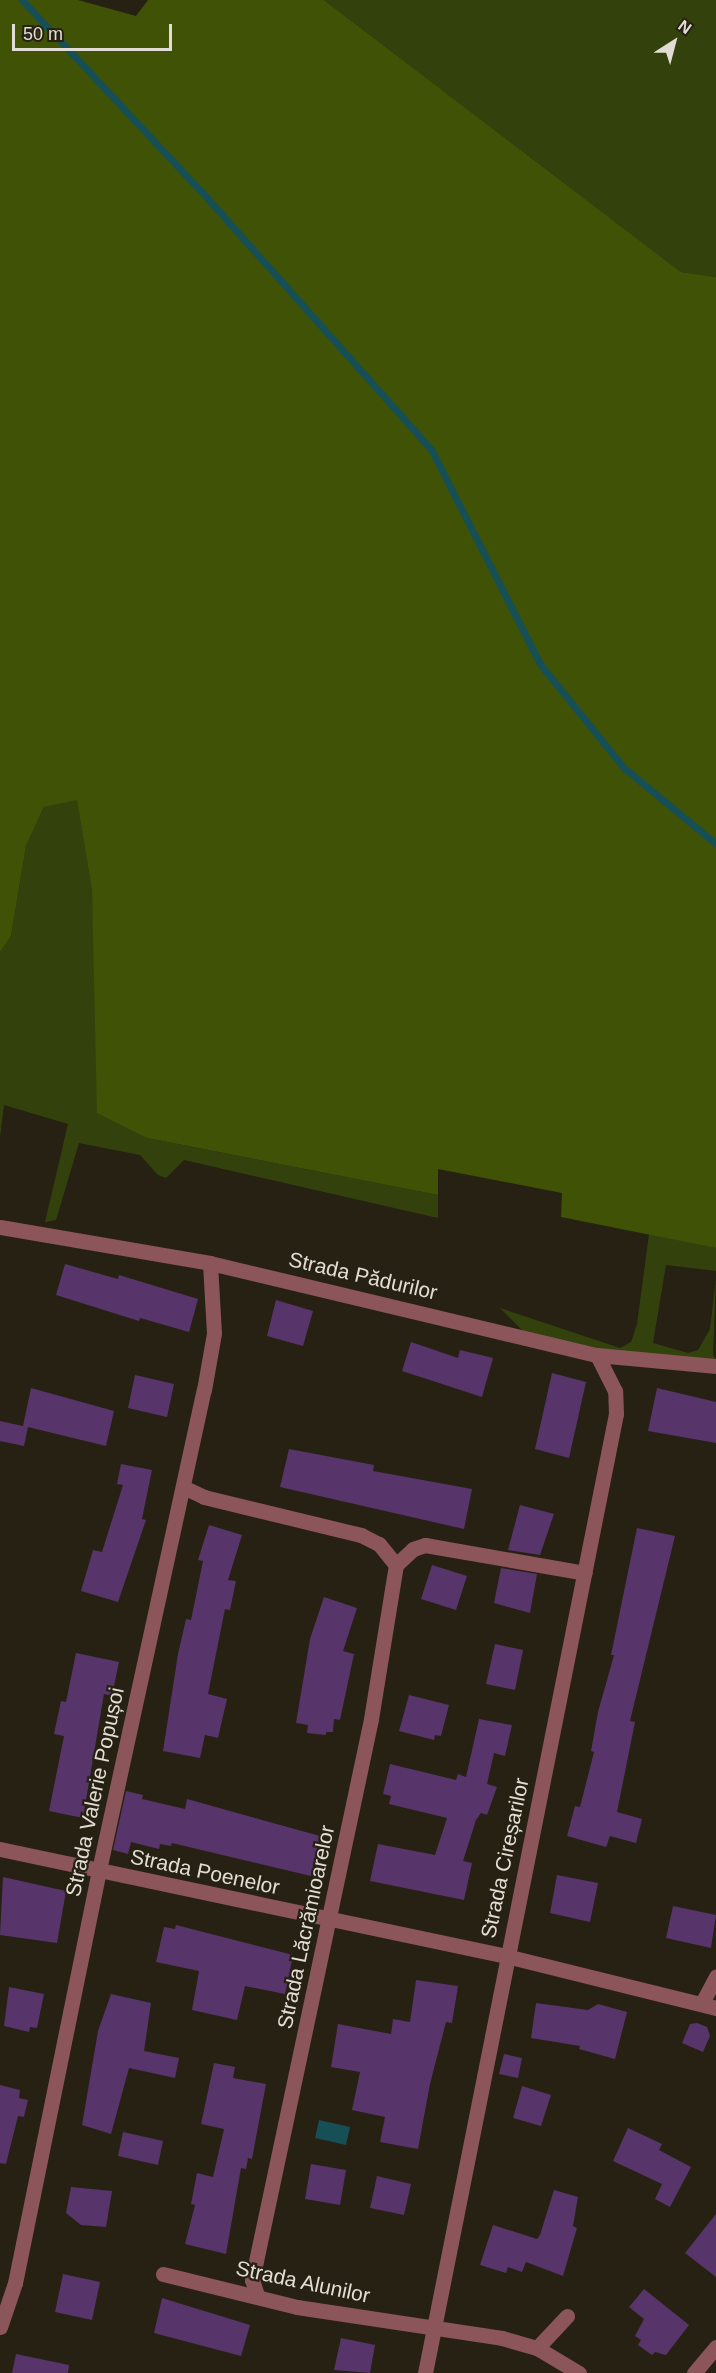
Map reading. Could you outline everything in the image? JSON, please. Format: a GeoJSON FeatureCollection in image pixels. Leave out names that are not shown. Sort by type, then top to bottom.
{"type":"FeatureCollection","features":[{"type":"Feature","properties":{"kind":"street","name":"Strada Pădurilor"},"geometry":{"type":"LineString","coordinates":[[1,1230],[210,1263],[597,1355],[716,1366]]}},
{"type":"Feature","properties":{"kind":"street","name":"Strada Valerie Popușoi"},"geometry":{"type":"LineString","coordinates":[[0,2327],[15,2283],[99,1870],[183,1487],[214,1333],[210,1263]]}},
{"type":"Feature","properties":{"kind":"street","name":"Strada Cireșarilor"},"geometry":{"type":"LineString","coordinates":[[425,2373],[506,1956],[616,1414],[615,1391],[597,1355]]}},
{"type":"Feature","properties":{"kind":"street"},"geometry":{"type":"LineString","coordinates":[[183,1487],[204,1497],[361,1534],[379,1544],[396,1565],[413,1549],[425,1545],[585,1574]]}},
{"type":"Feature","properties":{"kind":"street","name":"Strada Lăcrămioarelor"},"geometry":{"type":"LineString","coordinates":[[257,2295],[252,2280],[261,2230],[331,1920],[371,1719],[396,1565]]}},
{"type":"Feature","properties":{"kind":"street","name":"Strada Poenelor"},"geometry":{"type":"LineString","coordinates":[[0,1850],[506,1956],[709,2005]]}},
{"type":"Feature","properties":{"kind":"street"},"geometry":{"type":"LineString","coordinates":[[709,2005],[716,1977]]}},
{"type":"Feature","properties":{"kind":"street","name":"Strada Alunilor"},"geometry":{"type":"LineString","coordinates":[[163,2274],[257,2295],[297,2307],[465,2330],[537,2348],[579,2373]]}},
{"type":"Feature","properties":{"kind":"street"},"geometry":{"type":"LineString","coordinates":[[537,2348],[567,2316]]}},
{"type":"Feature","properties":{"kind":"street"},"geometry":{"type":"LineString","coordinates":[[694,2373],[716,2347]]}},
{"type":"Feature","properties":{"kind":"green space"},"geometry":{"type":"Polygon","coordinates":[[[0,0],[78,0],[136,16],[148,0],[324,0],[681,272],[716,277],[716,1248],[561,1217],[562,1193],[438,1169],[438,1195],[147,1138],[97,1113],[92,891],[77,800],[44,807],[26,846],[11,936],[0,952],[0,0]]]}},
{"type":"Feature","properties":{"kind":"green space"},"geometry":{"type":"Polygon","coordinates":[[[324,0],[716,0],[716,277],[681,272],[324,0]]]}},
{"type":"Feature","properties":{"kind":"green space"},"geometry":{"type":"Polygon","coordinates":[[[77,799],[92,891],[147,1138],[438,1195],[438,1218],[184,1160],[166,1178],[158,1175],[140,1155],[79,1143],[56,1220],[45,1222],[68,1124],[4,1105],[0,1137],[0,952],[11,936],[26,846],[44,807],[77,799]]]}},
{"type":"Feature","properties":{"kind":"green space"},"geometry":{"type":"Polygon","coordinates":[[[649,1234],[716,1248],[716,1271],[666,1265],[653,1343],[688,1353],[698,1350],[710,1329],[716,1278],[713,1354],[716,1361],[611,1351],[524,1332],[500,1308],[620,1348],[631,1342],[637,1324],[649,1234]]]}},
{"type":"Feature","properties":{"kind":"water"},"geometry":{"type":"Polygon","coordinates":[[[319,2120],[350,2127],[346,2145],[315,2138],[319,2120]]]}},
{"type":"Feature","properties":{"kind":"building"},"geometry":{"type":"Polygon","coordinates":[[[65,1264],[118,1279],[119,1275],[198,1299],[189,1332],[140,1318],[139,1321],[56,1295],[65,1264]]]}},
{"type":"Feature","properties":{"kind":"building"},"geometry":{"type":"Polygon","coordinates":[[[276,1300],[313,1311],[303,1346],[267,1336],[276,1300]]]}},
{"type":"Feature","properties":{"kind":"building"},"geometry":{"type":"Polygon","coordinates":[[[411,1342],[458,1358],[460,1350],[493,1358],[482,1397],[402,1371],[411,1342]]]}},
{"type":"Feature","properties":{"kind":"building"},"geometry":{"type":"Polygon","coordinates":[[[552,1373],[586,1382],[569,1458],[535,1449],[552,1373]]]}},
{"type":"Feature","properties":{"kind":"building"},"geometry":{"type":"Polygon","coordinates":[[[135,1375],[174,1384],[167,1417],[128,1408],[135,1375]]]}},
{"type":"Feature","properties":{"kind":"building"},"geometry":{"type":"Polygon","coordinates":[[[31,1388],[114,1411],[106,1446],[28,1427],[24,1446],[0,1441],[0,1421],[23,1426],[31,1388]]]}},
{"type":"Feature","properties":{"kind":"building"},"geometry":{"type":"Polygon","coordinates":[[[657,1388],[716,1402],[716,1443],[648,1431],[657,1388]]]}},
{"type":"Feature","properties":{"kind":"building"},"geometry":{"type":"Polygon","coordinates":[[[289,1449],[374,1465],[373,1471],[472,1489],[464,1529],[280,1487],[289,1449]]]}},
{"type":"Feature","properties":{"kind":"building"},"geometry":{"type":"Polygon","coordinates":[[[121,1464],[152,1470],[142,1519],[146,1520],[118,1602],[81,1591],[93,1550],[102,1552],[123,1485],[117,1484],[121,1464]]]}},
{"type":"Feature","properties":{"kind":"building"},"geometry":{"type":"Polygon","coordinates":[[[520,1505],[554,1514],[540,1555],[508,1550],[520,1505]]]}},
{"type":"Feature","properties":{"kind":"building"},"geometry":{"type":"Polygon","coordinates":[[[209,1525],[242,1535],[228,1580],[236,1581],[230,1610],[225,1609],[208,1694],[227,1699],[218,1738],[205,1735],[200,1758],[163,1751],[178,1654],[186,1619],[191,1620],[203,1561],[198,1560],[209,1525]]]}},
{"type":"Feature","properties":{"kind":"building"},"geometry":{"type":"Polygon","coordinates":[[[637,1528],[675,1536],[630,1721],[635,1722],[617,1812],[642,1819],[636,1843],[610,1836],[606,1847],[567,1836],[575,1806],[580,1807],[594,1752],[591,1751],[598,1712],[614,1655],[611,1655],[637,1528]]]}},
{"type":"Feature","properties":{"kind":"building"},"geometry":{"type":"Polygon","coordinates":[[[432,1565],[467,1576],[456,1610],[421,1599],[432,1565]]]}},
{"type":"Feature","properties":{"kind":"building"},"geometry":{"type":"Polygon","coordinates":[[[501,1568],[537,1574],[530,1613],[494,1603],[501,1568]]]}},
{"type":"Feature","properties":{"kind":"building"},"geometry":{"type":"Polygon","coordinates":[[[324,1597],[357,1608],[343,1651],[354,1654],[340,1720],[334,1719],[333,1732],[326,1732],[326,1735],[307,1733],[308,1725],[296,1723],[310,1639],[324,1597]]]}},
{"type":"Feature","properties":{"kind":"building"},"geometry":{"type":"Polygon","coordinates":[[[495,1644],[523,1650],[515,1690],[486,1684],[495,1644]]]}},
{"type":"Feature","properties":{"kind":"building"},"geometry":{"type":"Polygon","coordinates":[[[76,1653],[119,1662],[112,1696],[104,1694],[83,1818],[49,1811],[64,1736],[54,1734],[61,1701],[66,1702],[76,1653]]]}},
{"type":"Feature","properties":{"kind":"building"},"geometry":{"type":"Polygon","coordinates":[[[409,1695],[449,1705],[441,1736],[435,1735],[434,1740],[399,1731],[409,1695]]]}},
{"type":"Feature","properties":{"kind":"building"},"geometry":{"type":"Polygon","coordinates":[[[479,1719],[512,1725],[505,1756],[494,1753],[487,1784],[497,1787],[487,1815],[481,1813],[476,1820],[463,1861],[472,1863],[464,1900],[370,1881],[378,1844],[435,1855],[447,1818],[389,1804],[391,1796],[383,1794],[390,1764],[456,1780],[458,1774],[466,1777],[479,1719]]]}},
{"type":"Feature","properties":{"kind":"building"},"geometry":{"type":"Polygon","coordinates":[[[126,1791],[143,1795],[142,1799],[185,1809],[187,1799],[320,1836],[311,1876],[172,1843],[171,1846],[160,1844],[159,1849],[131,1842],[128,1854],[113,1850],[126,1791]]]}},
{"type":"Feature","properties":{"kind":"building"},"geometry":{"type":"Polygon","coordinates":[[[557,1875],[598,1883],[590,1922],[550,1913],[557,1875]]]}},
{"type":"Feature","properties":{"kind":"building"},"geometry":{"type":"Polygon","coordinates":[[[3,1877],[66,1891],[57,1943],[0,1935],[3,1877]]]}},
{"type":"Feature","properties":{"kind":"building"},"geometry":{"type":"Polygon","coordinates":[[[673,1906],[716,1915],[711,1948],[666,1938],[673,1906]]]}},
{"type":"Feature","properties":{"kind":"building"},"geometry":{"type":"Polygon","coordinates":[[[176,1925],[293,1955],[285,1994],[245,1986],[237,2020],[192,2010],[199,1971],[156,1962],[164,1927],[175,1929],[176,1925]]]}},
{"type":"Feature","properties":{"kind":"building"},"geometry":{"type":"Polygon","coordinates":[[[416,1980],[458,1986],[452,2023],[446,2022],[430,2084],[418,2149],[380,2142],[385,2117],[352,2110],[360,2072],[331,2067],[338,2024],[391,2034],[393,2019],[410,2022],[416,1980]]]}},
{"type":"Feature","properties":{"kind":"building"},"geometry":{"type":"Polygon","coordinates":[[[9,1987],[44,1994],[37,2028],[30,2027],[29,2032],[4,2026],[9,1987]]]}},
{"type":"Feature","properties":{"kind":"building"},"geometry":{"type":"Polygon","coordinates":[[[111,1994],[151,2003],[144,2051],[179,2058],[175,2078],[129,2068],[111,2134],[82,2125],[98,2031],[111,1994]]]}},
{"type":"Feature","properties":{"kind":"building"},"geometry":{"type":"Polygon","coordinates":[[[536,2003],[588,2010],[598,2004],[627,2012],[615,2059],[579,2049],[580,2046],[531,2038],[536,2003]]]}},
{"type":"Feature","properties":{"kind":"building"},"geometry":{"type":"Polygon","coordinates":[[[697,2023],[707,2027],[710,2036],[703,2052],[682,2043],[690,2024],[697,2023]]]}},
{"type":"Feature","properties":{"kind":"building"},"geometry":{"type":"Polygon","coordinates":[[[504,2054],[522,2058],[518,2078],[499,2074],[504,2054]]]}},
{"type":"Feature","properties":{"kind":"building"},"geometry":{"type":"Polygon","coordinates":[[[214,2063],[235,2067],[233,2078],[266,2084],[252,2159],[248,2158],[246,2169],[241,2168],[226,2254],[185,2244],[195,2205],[191,2204],[197,2173],[213,2177],[224,2129],[201,2124],[214,2063]]]}},
{"type":"Feature","properties":{"kind":"building"},"geometry":{"type":"Polygon","coordinates":[[[0,2085],[20,2090],[19,2098],[28,2100],[24,2117],[18,2116],[6,2164],[0,2163],[0,2085]]]}},
{"type":"Feature","properties":{"kind":"building"},"geometry":{"type":"Polygon","coordinates":[[[522,2086],[551,2095],[541,2126],[513,2118],[522,2086]]]}},
{"type":"Feature","properties":{"kind":"building"},"geometry":{"type":"Polygon","coordinates":[[[628,2128],[662,2144],[659,2150],[691,2167],[670,2207],[655,2199],[662,2184],[613,2161],[628,2128]]]}},
{"type":"Feature","properties":{"kind":"building"},"geometry":{"type":"Polygon","coordinates":[[[123,2132],[163,2141],[158,2165],[118,2156],[123,2132]]]}},
{"type":"Feature","properties":{"kind":"building"},"geometry":{"type":"Polygon","coordinates":[[[311,2164],[346,2170],[340,2205],[305,2199],[311,2164]]]}},
{"type":"Feature","properties":{"kind":"building"},"geometry":{"type":"Polygon","coordinates":[[[377,2176],[411,2184],[404,2215],[370,2208],[377,2176]]]}},
{"type":"Feature","properties":{"kind":"building"},"geometry":{"type":"Polygon","coordinates":[[[71,2187],[112,2191],[106,2227],[81,2225],[66,2213],[71,2187]]]}},
{"type":"Feature","properties":{"kind":"building"},"geometry":{"type":"Polygon","coordinates":[[[554,2190],[578,2197],[573,2226],[577,2228],[563,2276],[526,2262],[522,2272],[508,2267],[506,2273],[480,2265],[493,2225],[537,2239],[554,2190]]]}},
{"type":"Feature","properties":{"kind":"building"},"geometry":{"type":"Polygon","coordinates":[[[716,2214],[716,2277],[685,2253],[716,2214]]]}},
{"type":"Feature","properties":{"kind":"building"},"geometry":{"type":"Polygon","coordinates":[[[63,2274],[100,2282],[92,2320],[55,2312],[63,2274]]]}},
{"type":"Feature","properties":{"kind":"building"},"geometry":{"type":"Polygon","coordinates":[[[644,2289],[689,2325],[666,2355],[655,2352],[652,2355],[638,2345],[641,2340],[635,2336],[644,2319],[629,2307],[644,2289]]]}},
{"type":"Feature","properties":{"kind":"building"},"geometry":{"type":"Polygon","coordinates":[[[162,2298],[250,2325],[241,2356],[154,2333],[162,2298]]]}},
{"type":"Feature","properties":{"kind":"building"},"geometry":{"type":"Polygon","coordinates":[[[341,2338],[375,2345],[370,2373],[334,2370],[341,2338]]]}},
{"type":"Feature","properties":{"kind":"building"},"geometry":{"type":"Polygon","coordinates":[[[16,2354],[69,2365],[68,2373],[12,2373],[16,2354]]]}},
{"type":"Feature","properties":{"kind":"waterway"},"geometry":{"type":"LineString","coordinates":[[22,0],[208,199],[431,449],[540,664],[623,767],[716,844]]}}]}
